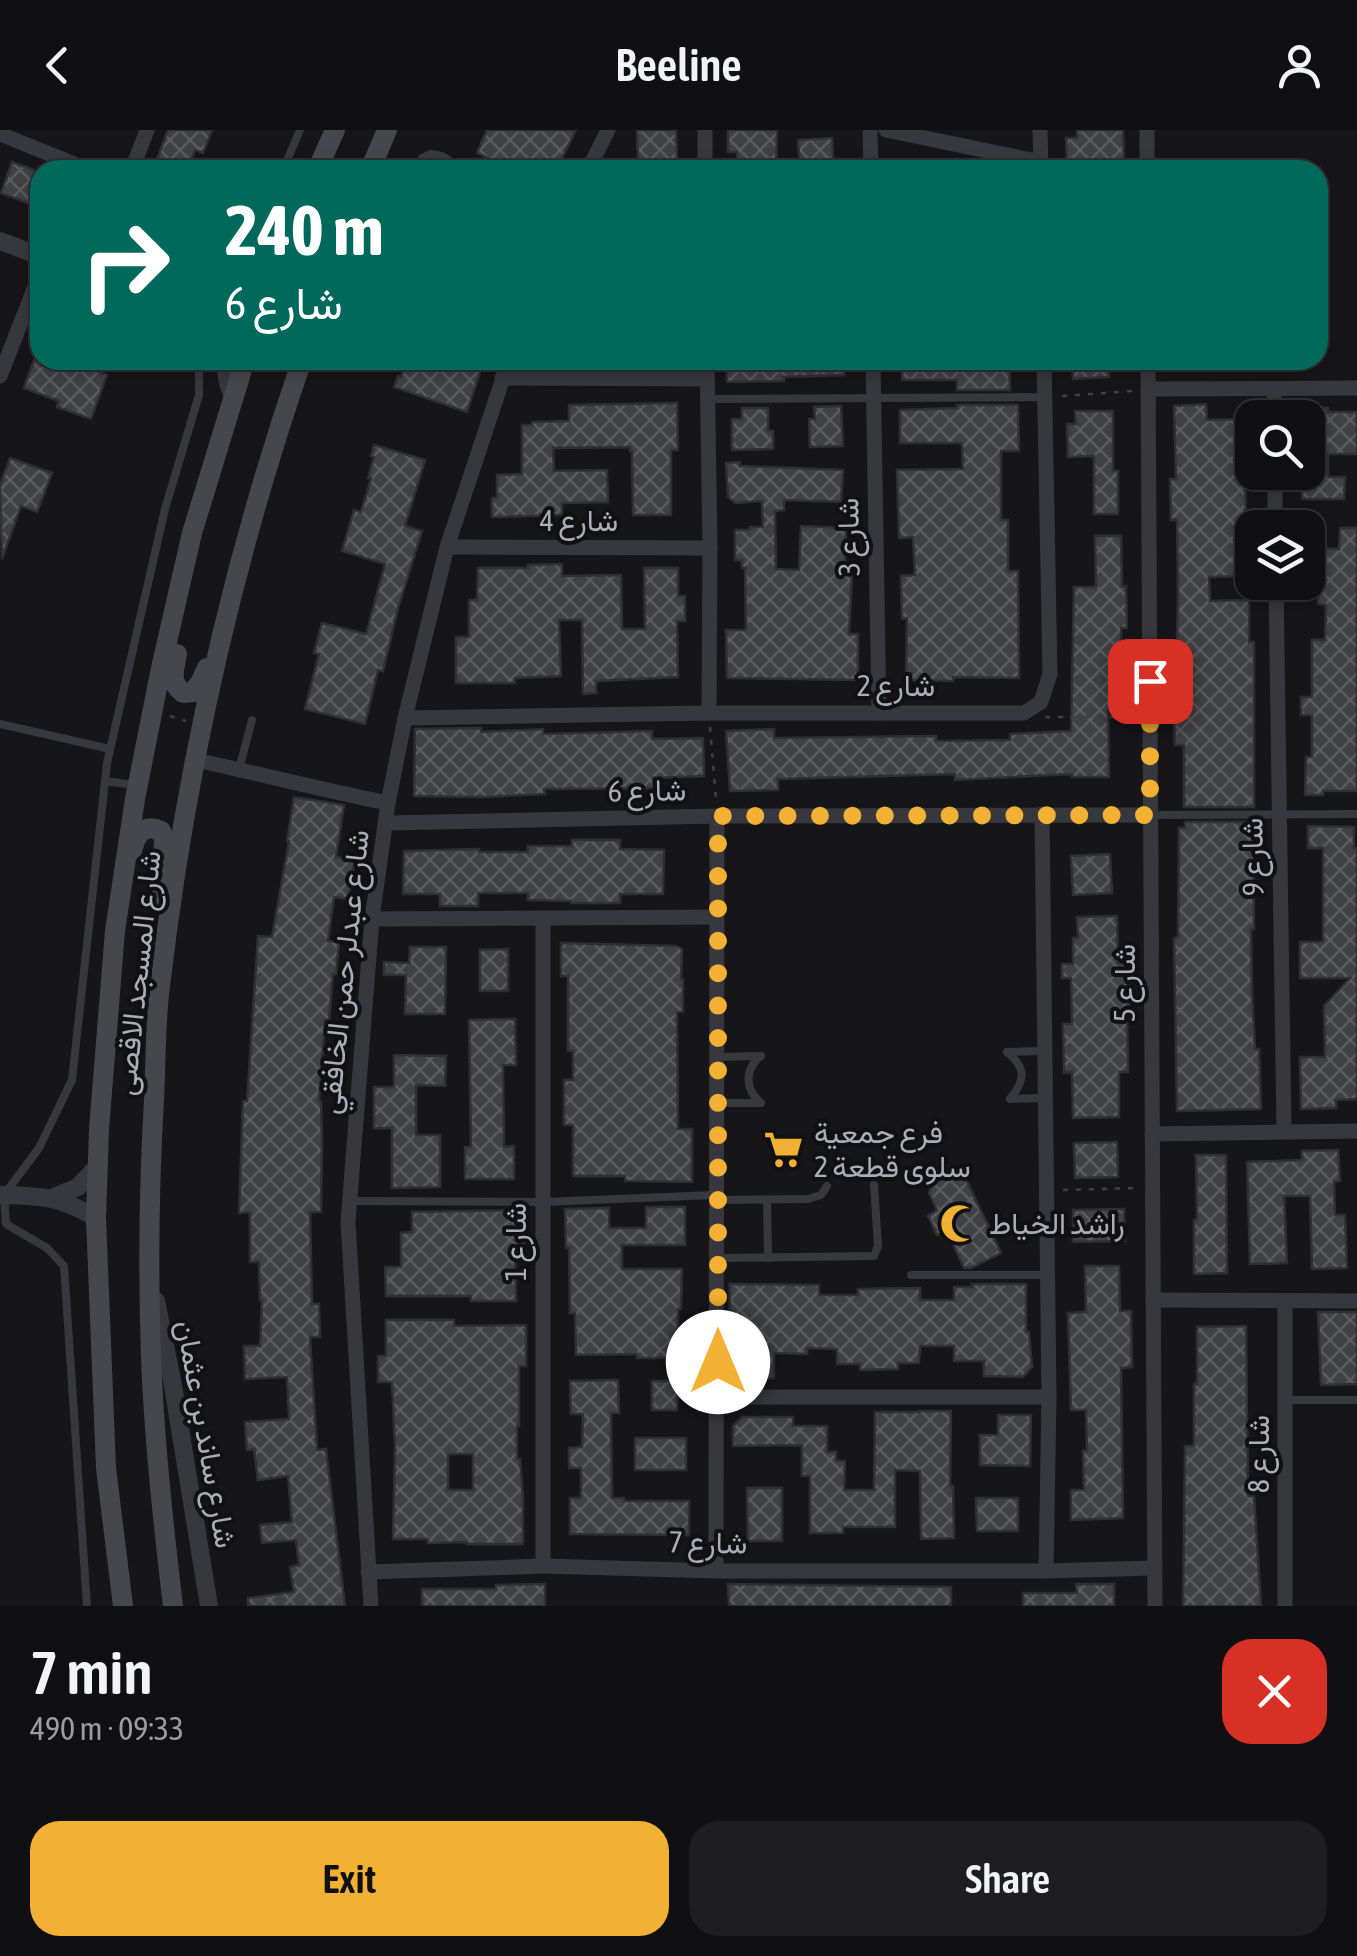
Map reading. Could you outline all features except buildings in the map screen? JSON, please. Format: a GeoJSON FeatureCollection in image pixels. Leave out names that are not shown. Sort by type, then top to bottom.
{"type":"FeatureCollection","features":[{"type":"Feature","properties":{"kind":"main road"},"geometry":{"type":"LineString","coordinates":[[322,160],[336,130]]}},
{"type":"Feature","properties":{"kind":"main road"},"geometry":{"type":"LineString","coordinates":[[374,160],[385,132]]}},
{"type":"Feature","properties":{"kind":"main road","name":"شارع المسجد الاقصى"},"geometry":{"type":"LineString","coordinates":[[123,1606],[106,1468],[96,1218],[115,931],[152,712],[192,533],[243,370]]}},
{"type":"Feature","properties":{"kind":"main road","name":"شارع المسجد الاقصى"},"geometry":{"type":"LineString","coordinates":[[172,1606],[151,1358],[152,1142],[159,990],[187,802],[221,635],[269,456],[299,370]]}},
{"type":"Feature","properties":{"kind":"main road"},"geometry":{"type":"LineString","coordinates":[[192,533],[188,589],[172,679],[183,693],[193,692],[200,683],[221,635]]}},
{"type":"Feature","properties":{"kind":"main road"},"geometry":{"type":"LineString","coordinates":[[121,888],[136,836],[144,829],[161,831],[164,838],[159,990]]}},
{"type":"Feature","properties":{"kind":"street"},"geometry":{"type":"LineString","coordinates":[[136,160],[147,130]]}},
{"type":"Feature","properties":{"kind":"street"},"geometry":{"type":"LineString","coordinates":[[593,160],[608,130]]}},
{"type":"Feature","properties":{"kind":"street"},"geometry":{"type":"LineString","coordinates":[[705,130],[705,160]]}},
{"type":"Feature","properties":{"kind":"street"},"geometry":{"type":"LineString","coordinates":[[870,130],[870,160]]}},
{"type":"Feature","properties":{"kind":"street"},"geometry":{"type":"LineString","coordinates":[[886,130],[1015,160]]}},
{"type":"Feature","properties":{"kind":"street"},"geometry":{"type":"LineString","coordinates":[[1040,130],[1041,160]]}},
{"type":"Feature","properties":{"kind":"street"},"geometry":{"type":"LineString","coordinates":[[1147,130],[1147,160]]}},
{"type":"Feature","properties":{"kind":"street"},"geometry":{"type":"LineString","coordinates":[[11,134],[67,160]]}},
{"type":"Feature","properties":{"kind":"street"},"geometry":{"type":"LineString","coordinates":[[0,241],[30,252]]}},
{"type":"Feature","properties":{"kind":"street"},"geometry":{"type":"LineString","coordinates":[[0,376],[30,300]]}},
{"type":"Feature","properties":{"kind":"street"},"geometry":{"type":"LineString","coordinates":[[226,370],[234,397]]}},
{"type":"Feature","properties":{"kind":"street","name":"شارع عبدلر حمن الخافقي"},"geometry":{"type":"LineString","coordinates":[[371,1606],[348,1222],[372,919],[388,803],[405,718],[447,547],[506,370]]}},
{"type":"Feature","properties":{"kind":"street"},"geometry":{"type":"LineString","coordinates":[[707,370],[709,713]]}},
{"type":"Feature","properties":{"kind":"street","name":"شارع 3"},"geometry":{"type":"LineString","coordinates":[[873,370],[878,713]]}},
{"type":"Feature","properties":{"kind":"street"},"geometry":{"type":"LineString","coordinates":[[1024,713],[1041,702],[1050,674],[1044,370]]}},
{"type":"Feature","properties":{"kind":"street","name":"شارع 5"},"geometry":{"type":"LineString","coordinates":[[1148,370],[1155,1606]]}},
{"type":"Feature","properties":{"kind":"street"},"geometry":{"type":"LineString","coordinates":[[502,378],[707,379]]}},
{"type":"Feature","properties":{"kind":"street"},"geometry":{"type":"LineString","coordinates":[[1274,388],[1274,400]]}},
{"type":"Feature","properties":{"kind":"street"},"geometry":{"type":"LineString","coordinates":[[1148,390],[1357,388]]}},
{"type":"Feature","properties":{"kind":"street","name":"شارع 4"},"geometry":{"type":"LineString","coordinates":[[447,547],[710,548]]}},
{"type":"Feature","properties":{"kind":"street","name":"شارع 9"},"geometry":{"type":"LineString","coordinates":[[1276,600],[1284,1131]]}},
{"type":"Feature","properties":{"kind":"street","name":"شارع 2"},"geometry":{"type":"LineString","coordinates":[[405,718],[1024,713]]}},
{"type":"Feature","properties":{"kind":"street"},"geometry":{"type":"LineString","coordinates":[[196,760],[388,803]]}},
{"type":"Feature","properties":{"kind":"street"},"geometry":{"type":"LineString","coordinates":[[1042,814],[1049,1397],[1046,1571]]}},
{"type":"Feature","properties":{"kind":"street","name":"شارع 6"},"geometry":{"type":"LineString","coordinates":[[386,823],[718,816],[1150,815]]}},
{"type":"Feature","properties":{"kind":"street"},"geometry":{"type":"LineString","coordinates":[[716,1571],[718,816]]}},
{"type":"Feature","properties":{"kind":"street","name":"شارع 1"},"geometry":{"type":"LineString","coordinates":[[542,918],[543,1566]]}},
{"type":"Feature","properties":{"kind":"street"},"geometry":{"type":"LineString","coordinates":[[372,919],[716,918]]}},
{"type":"Feature","properties":{"kind":"street"},"geometry":{"type":"LineString","coordinates":[[1152,1134],[1357,1131]]}},
{"type":"Feature","properties":{"kind":"street"},"geometry":{"type":"LineString","coordinates":[[54,1197],[78,1186],[98,1166]]}},
{"type":"Feature","properties":{"kind":"street"},"geometry":{"type":"LineString","coordinates":[[2,1196],[54,1197],[96,1218]]}},
{"type":"Feature","properties":{"kind":"street","name":"شارع ساند بن عثمان"},"geometry":{"type":"LineString","coordinates":[[150,1272],[209,1606]]}},
{"type":"Feature","properties":{"kind":"street"},"geometry":{"type":"LineString","coordinates":[[1154,1300],[1357,1301]]}},
{"type":"Feature","properties":{"kind":"street","name":"شارع 8"},"geometry":{"type":"LineString","coordinates":[[1285,1302],[1286,1606]]}},
{"type":"Feature","properties":{"kind":"street"},"geometry":{"type":"LineString","coordinates":[[718,1397],[1049,1397]]}},
{"type":"Feature","properties":{"kind":"street","name":"شارع 7"},"geometry":{"type":"LineString","coordinates":[[368,1572],[543,1566],[716,1571],[1154,1568]]}},
{"type":"Feature","properties":{"kind":"lane"},"geometry":{"type":"LineString","coordinates":[[286,160],[300,130]]}},
{"type":"Feature","properties":{"kind":"lane"},"geometry":{"type":"LineString","coordinates":[[421,160],[430,154],[449,160]]}},
{"type":"Feature","properties":{"kind":"lane"},"geometry":{"type":"LineString","coordinates":[[87,1606],[64,1266],[47,1248],[3,1226],[2,1196],[39,1148],[72,1080],[110,749],[164,510],[199,395],[198,370]]}},
{"type":"Feature","properties":{"kind":"lane"},"geometry":{"type":"LineString","coordinates":[[707,399],[1045,397]]}},
{"type":"Feature","properties":{"kind":"lane"},"geometry":{"type":"LineString","coordinates":[[238,769],[252,720]]}},
{"type":"Feature","properties":{"kind":"lane"},"geometry":{"type":"LineString","coordinates":[[0,724],[110,749]]}},
{"type":"Feature","properties":{"kind":"lane"},"geometry":{"type":"LineString","coordinates":[[105,781],[138,785]]}},
{"type":"Feature","properties":{"kind":"lane"},"geometry":{"type":"LineString","coordinates":[[1150,815],[1357,814]]}},
{"type":"Feature","properties":{"kind":"lane"},"geometry":{"type":"LineString","coordinates":[[1045,1052],[1008,1052],[1022,1072],[1022,1083],[1010,1099],[1046,1098]]}},
{"type":"Feature","properties":{"kind":"lane"},"geometry":{"type":"LineString","coordinates":[[716,1057],[761,1056],[748,1075],[749,1089],[761,1103],[717,1104]]}},
{"type":"Feature","properties":{"kind":"lane"},"geometry":{"type":"LineString","coordinates":[[717,1258],[874,1256],[878,1246],[874,1185]]}},
{"type":"Feature","properties":{"kind":"lane"},"geometry":{"type":"LineString","coordinates":[[349,1202],[767,1200],[816,1198],[827,1186]]}},
{"type":"Feature","properties":{"kind":"lane"},"geometry":{"type":"LineString","coordinates":[[767,1200],[768,1258]]}},
{"type":"Feature","properties":{"kind":"lane"},"geometry":{"type":"LineString","coordinates":[[912,1275],[1048,1275]]}},
{"type":"Feature","properties":{"kind":"lane"},"geometry":{"type":"LineString","coordinates":[[1285,1400],[1357,1400]]}},
{"type":"Feature","properties":{"kind":"path"},"geometry":{"type":"LineString","coordinates":[[1045,397],[1148,390]]}},
{"type":"Feature","properties":{"kind":"path"},"geometry":{"type":"LineString","coordinates":[[152,712],[202,726]]}},
{"type":"Feature","properties":{"kind":"path"},"geometry":{"type":"LineString","coordinates":[[709,713],[718,816]]}},
{"type":"Feature","properties":{"kind":"path"},"geometry":{"type":"LineString","coordinates":[[1024,713],[1051,718],[1150,717]]}},
{"type":"Feature","properties":{"kind":"path"},"geometry":{"type":"LineString","coordinates":[[1046,1190],[1152,1187]]}},
{"type":"Feature","properties":{"kind":"place","name":"فرع جمعية سلوى قطعة 2"},"geometry":{"type":"Point","coordinates":[784,1149]}},
{"type":"Feature","properties":{"kind":"place","name":"راشد الخياط"},"geometry":{"type":"Point","coordinates":[959,1223]}},
{"type":"Feature","properties":{"kind":"route"},"geometry":{"type":"LineString","coordinates":[[718,1362],[718,816],[1150,815],[1150,681]]}}]}
